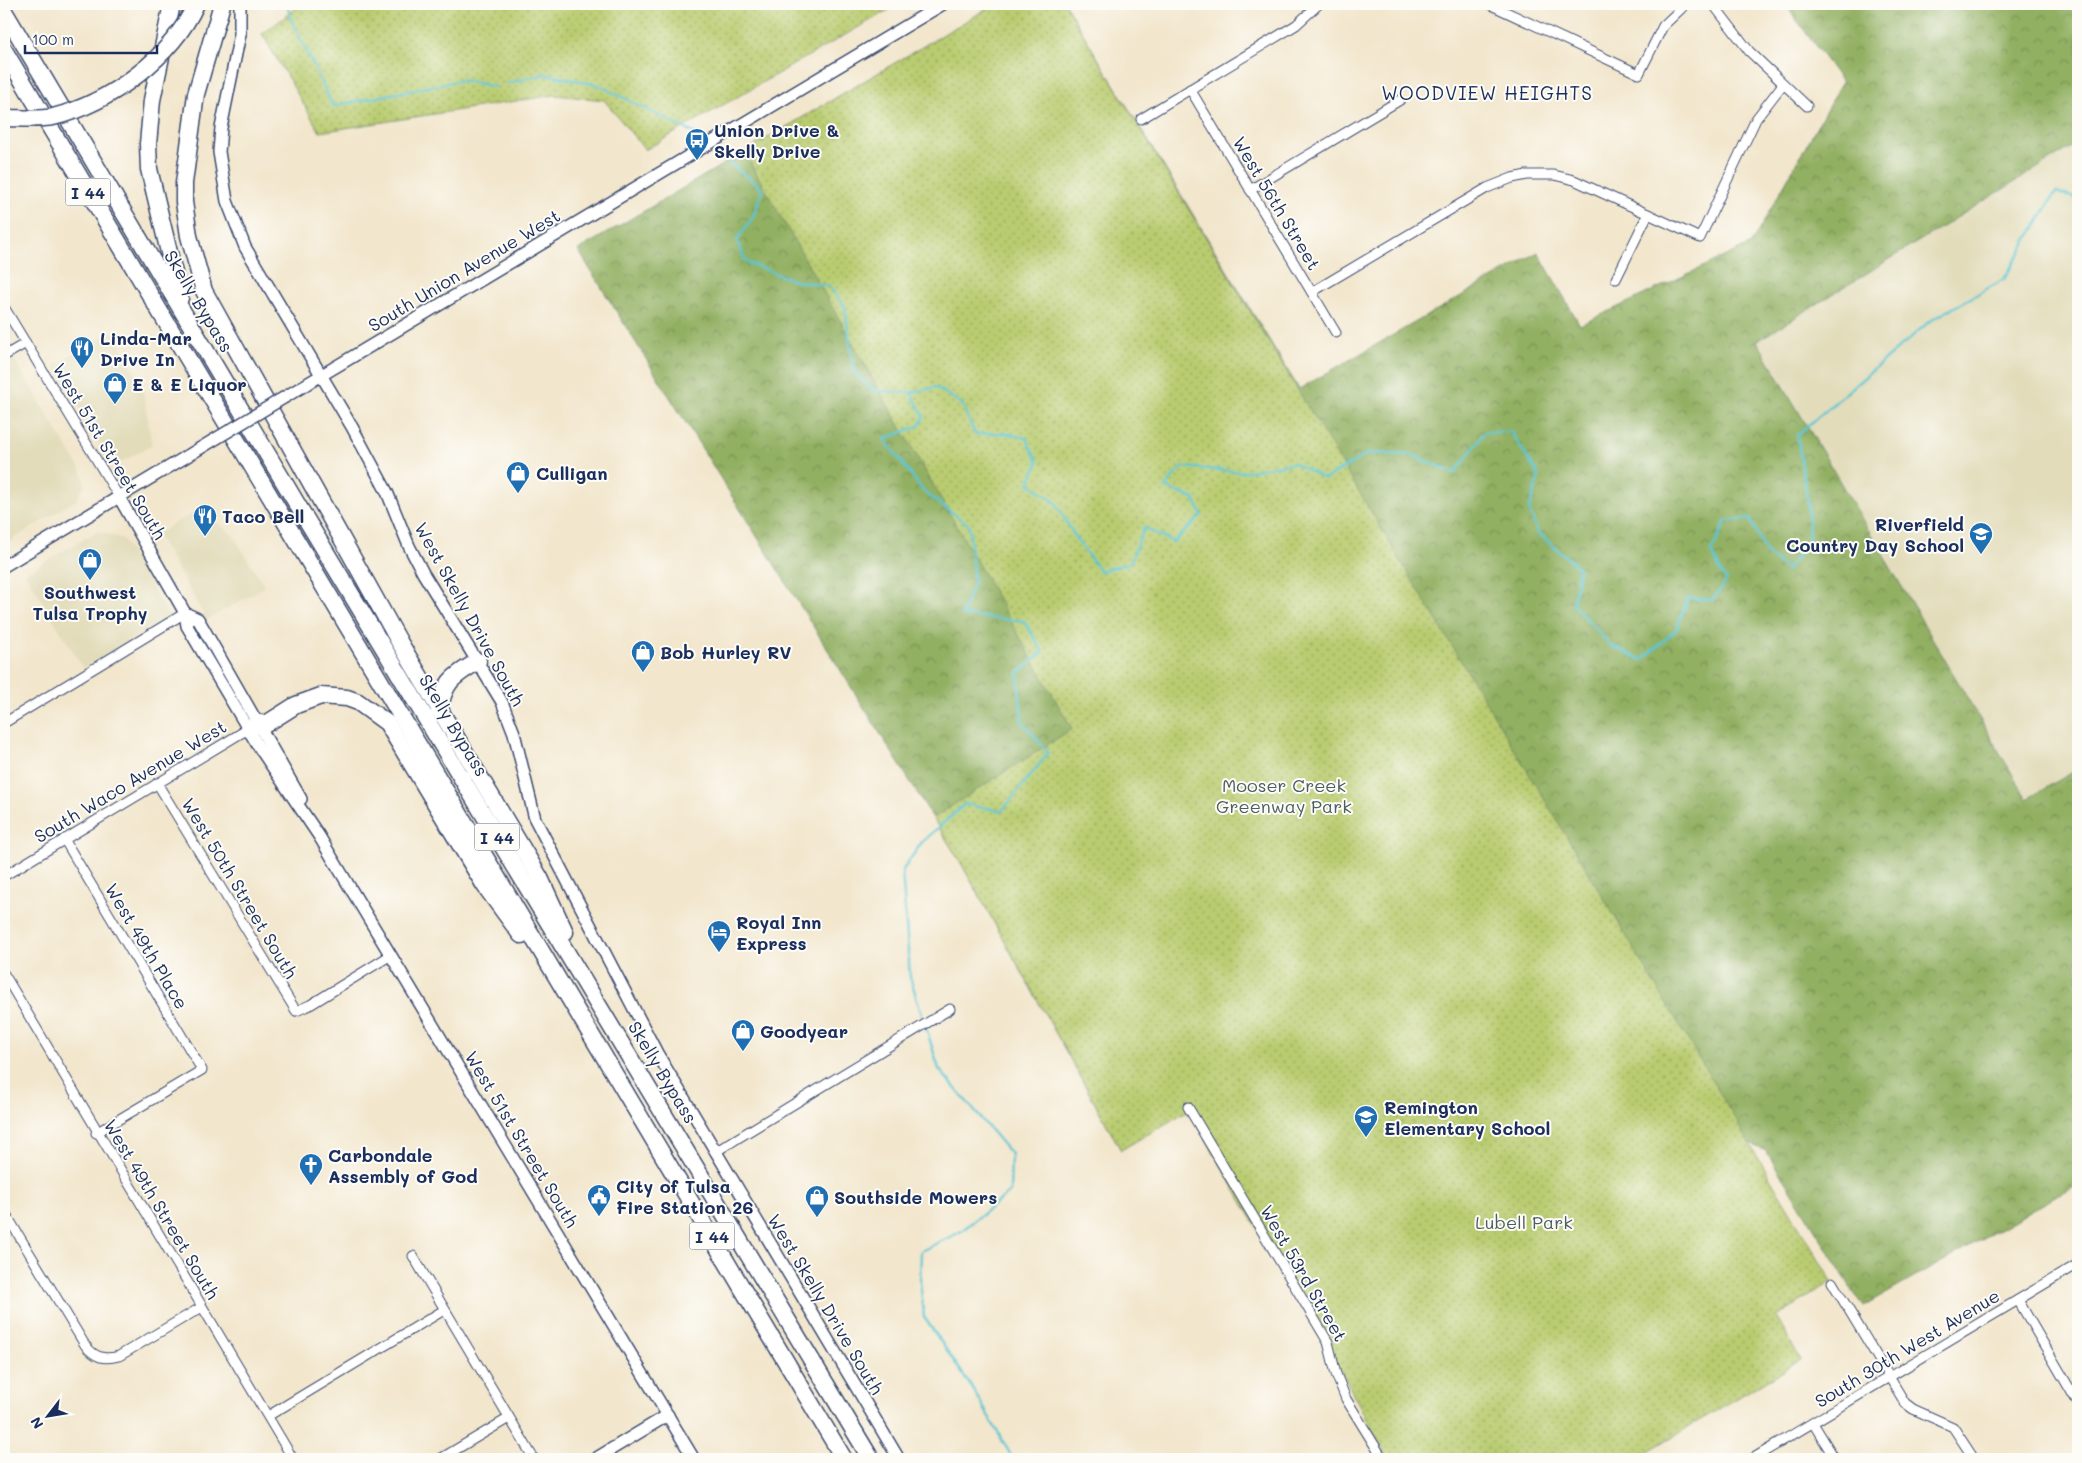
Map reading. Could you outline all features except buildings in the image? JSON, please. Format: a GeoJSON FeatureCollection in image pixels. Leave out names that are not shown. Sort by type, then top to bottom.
{"type":"FeatureCollection","features":[{"type":"Feature","properties":{"kind":"highway"},"geometry":{"type":"LineString","coordinates":[[172,4],[152,100],[149,153],[154,190],[184,314]]}},
{"type":"Feature","properties":{"kind":"highway"},"geometry":{"type":"LineString","coordinates":[[4,118],[53,117],[99,99],[145,71],[189,21],[196,4]]}},
{"type":"Feature","properties":{"kind":"highway"},"geometry":{"type":"LineString","coordinates":[[222,4],[196,94],[185,163],[184,202],[186,220],[197,272],[204,291],[440,711],[540,878],[597,1002]]}},
{"type":"Feature","properties":{"kind":"highway","name":"Skelly Bypass"},"geometry":{"type":"LineString","coordinates":[[4,11],[871,1459]]}},
{"type":"Feature","properties":{"kind":"highway","name":"I 44"},"geometry":{"type":"LineString","coordinates":[[4,50],[844,1459]]}},
{"type":"Feature","properties":{"kind":"highway"},"geometry":{"type":"LineString","coordinates":[[440,711],[447,683],[452,677],[478,661]]}},
{"type":"Feature","properties":{"kind":"highway"},"geometry":{"type":"LineString","coordinates":[[253,726],[266,724],[296,706],[321,696],[347,698],[358,702],[387,722],[485,886],[579,1013]]}},
{"type":"Feature","properties":{"kind":"street","name":"West Skelly Drive South"},"geometry":{"type":"LineString","coordinates":[[240,4],[240,34],[220,128],[219,152],[223,183],[233,221],[244,247],[320,377],[352,427],[387,492],[409,546],[423,573],[506,710],[514,733],[535,819],[657,1053],[899,1459]]}},
{"type":"Feature","properties":{"kind":"street","name":"South Union Avenue West"},"geometry":{"type":"LineString","coordinates":[[4,566],[943,4]]}},
{"type":"Feature","properties":{"kind":"street"},"geometry":{"type":"LineString","coordinates":[[1141,118],[1296,25],[1319,4]]}},
{"type":"Feature","properties":{"kind":"street"},"geometry":{"type":"LineString","coordinates":[[1490,4],[1639,74],[1663,26],[1686,4]]}},
{"type":"Feature","properties":{"kind":"street"},"geometry":{"type":"LineString","coordinates":[[1713,4],[1736,37],[1807,106]]}},
{"type":"Feature","properties":{"kind":"street"},"geometry":{"type":"LineString","coordinates":[[1312,292],[1473,196],[1515,177],[1536,175],[1564,177],[1700,238],[1756,119],[1783,84]]}},
{"type":"Feature","properties":{"kind":"street","name":"West 56th Street"},"geometry":{"type":"LineString","coordinates":[[1190,89],[1336,333]]}},
{"type":"Feature","properties":{"kind":"street"},"geometry":{"type":"LineString","coordinates":[[1250,190],[1400,100]]}},
{"type":"Feature","properties":{"kind":"street"},"geometry":{"type":"LineString","coordinates":[[1616,279],[1648,214]]}},
{"type":"Feature","properties":{"kind":"street","name":"West 51st Street South"},"geometry":{"type":"LineString","coordinates":[[4,307],[119,497],[185,613],[187,626],[253,726],[694,1459]]}},
{"type":"Feature","properties":{"kind":"street"},"geometry":{"type":"LineString","coordinates":[[4,356],[26,343]]}},
{"type":"Feature","properties":{"kind":"street"},"geometry":{"type":"LineString","coordinates":[[4,723],[185,613]]}},
{"type":"Feature","properties":{"kind":"street","name":"South Waco Avenue West"},"geometry":{"type":"LineString","coordinates":[[4,876],[253,726]]}},
{"type":"Feature","properties":{"kind":"street","name":"West 50th Street South"},"geometry":{"type":"LineString","coordinates":[[157,783],[296,1011],[310,1005],[391,955]]}},
{"type":"Feature","properties":{"kind":"street","name":"West 49th Place"},"geometry":{"type":"LineString","coordinates":[[64,839],[202,1070],[96,1133]]}},
{"type":"Feature","properties":{"kind":"street","name":"West 49th Street South"},"geometry":{"type":"LineString","coordinates":[[4,974],[96,1133],[293,1459]]}},
{"type":"Feature","properties":{"kind":"street"},"geometry":{"type":"LineString","coordinates":[[715,1152],[950,1009]]}},
{"type":"Feature","properties":{"kind":"street","name":"West 53rd Street"},"geometry":{"type":"LineString","coordinates":[[1188,1106],[1328,1342],[1341,1387],[1383,1459]]}},
{"type":"Feature","properties":{"kind":"street"},"geometry":{"type":"LineString","coordinates":[[4,1211],[85,1345],[99,1358],[108,1359],[119,1356],[202,1307]]}},
{"type":"Feature","properties":{"kind":"street"},"geometry":{"type":"LineString","coordinates":[[413,1256],[534,1459]]}},
{"type":"Feature","properties":{"kind":"street","name":"South 30th West Avenue"},"geometry":{"type":"LineString","coordinates":[[1752,1459],[2078,1264]]}},
{"type":"Feature","properties":{"kind":"street"},"geometry":{"type":"LineString","coordinates":[[1832,1282],[1888,1378],[1905,1403],[1913,1409],[1953,1427],[1974,1459]]}},
{"type":"Feature","properties":{"kind":"street"},"geometry":{"type":"LineString","coordinates":[[2018,1300],[2078,1402]]}},
{"type":"Feature","properties":{"kind":"street"},"geometry":{"type":"LineString","coordinates":[[268,1416],[444,1310]]}},
{"type":"Feature","properties":{"kind":"street"},"geometry":{"type":"LineString","coordinates":[[595,1459],[668,1415]]}},
{"type":"Feature","properties":{"kind":"street"},"geometry":{"type":"LineString","coordinates":[[440,1459],[509,1418]]}},
{"type":"Feature","properties":{"kind":"street"},"geometry":{"type":"LineString","coordinates":[[1813,1422],[1835,1459]]}},
{"type":"Feature","properties":{"kind":"shaded area","name":"Riverfield Country Day School"},"geometry":{"type":"Polygon","coordinates":[[[2078,143],[2078,769],[2027,799],[1757,340],[2078,143]]]}},
{"type":"Feature","properties":{"kind":"shaded area"},"geometry":{"type":"Polygon","coordinates":[[[112,331],[142,383],[152,445],[121,462],[106,454],[54,365],[112,331]]]}},
{"type":"Feature","properties":{"kind":"shaded area"},"geometry":{"type":"Polygon","coordinates":[[[14,359],[82,472],[85,485],[76,500],[4,545],[4,366],[14,359]]]}},
{"type":"Feature","properties":{"kind":"shaded area"},"geometry":{"type":"Polygon","coordinates":[[[199,509],[233,535],[265,587],[207,620],[157,534],[199,509]]]}},
{"type":"Feature","properties":{"kind":"shaded area"},"geometry":{"type":"Polygon","coordinates":[[[98,531],[123,539],[169,617],[83,668],[25,573],[98,531]]]}},
{"type":"Feature","properties":{"kind":"green space"},"geometry":{"type":"Polygon","coordinates":[[[302,4],[899,4],[645,150],[604,100],[555,95],[320,132],[262,34],[302,4]]]}},
{"type":"Feature","properties":{"kind":"green space"},"geometry":{"type":"Polygon","coordinates":[[[995,4],[1065,4],[1299,389],[1538,252],[1580,325],[1751,244],[1842,82],[1785,4],[2078,4],[2078,143],[1757,341],[2027,799],[2078,769],[2078,1184],[1863,1307],[1766,1151],[1688,1116],[1196,1104],[1121,1150],[961,863],[578,250],[995,4]]]}},
{"type":"Feature","properties":{"kind":"green space","name":"Mooser Creek Greenway Park"},"geometry":{"type":"Polygon","coordinates":[[[995,4],[1065,4],[1587,870],[1832,1282],[1776,1317],[1801,1360],[1635,1459],[1388,1459],[1349,1386],[1189,1110],[1121,1150],[961,863],[933,818],[1072,729],[744,152],[995,4]]]}},
{"type":"Feature","properties":{"kind":"waterway"},"geometry":{"type":"LineString","coordinates":[[287,4],[290,17],[333,106],[462,80],[495,87]]}},
{"type":"Feature","properties":{"kind":"waterway"},"geometry":{"type":"LineString","coordinates":[[508,83],[546,74],[598,85],[694,133]]}},
{"type":"Feature","properties":{"kind":"waterway"},"geometry":{"type":"LineString","coordinates":[[722,157],[763,189],[753,217],[737,240],[746,262],[795,281],[829,286],[845,307],[854,372],[872,390],[911,393],[936,387],[962,404],[975,434],[1004,433],[1026,438],[1038,462],[1029,483],[1055,502],[1077,540],[1100,571],[1130,563],[1144,528],[1174,542],[1202,515],[1194,499],[1165,487],[1182,467],[1244,472],[1294,463],[1325,479],[1369,453],[1412,455],[1455,473],[1485,432],[1511,432],[1539,476],[1529,510],[1538,533],[1579,568],[1573,604],[1611,646],[1642,660],[1676,630],[1688,598],[1712,600],[1727,580],[1721,573],[1712,551],[1726,521],[1750,519],[1767,554],[1787,570],[1809,541],[1808,503],[1797,435],[1930,321],[2004,279],[2056,192],[2078,199]]}},
{"type":"Feature","properties":{"kind":"waterway"},"geometry":{"type":"LineString","coordinates":[[911,393],[924,416],[919,426],[884,439],[924,492],[969,525],[974,583],[961,615],[1024,621],[1043,652],[1018,673],[1022,721],[1048,753],[1002,811],[965,804],[922,842],[902,871],[910,977],[939,1069],[1011,1154],[1010,1192],[960,1232],[921,1251],[920,1281],[924,1317],[973,1389],[1013,1459]]}},
{"type":"Feature","properties":{"kind":"place","name":"Union Drive & Skelly Drive"},"geometry":{"type":"Point","coordinates":[697,161]}},
{"type":"Feature","properties":{"kind":"place","name":"Linda-Mar Drive In"},"geometry":{"type":"Point","coordinates":[82,369]}},
{"type":"Feature","properties":{"kind":"place","name":"E & E Liquor"},"geometry":{"type":"Point","coordinates":[115,405]}},
{"type":"Feature","properties":{"kind":"place","name":"Culligan"},"geometry":{"type":"Point","coordinates":[518,494]}},
{"type":"Feature","properties":{"kind":"place","name":"Taco Bell"},"geometry":{"type":"Point","coordinates":[205,537]}},
{"type":"Feature","properties":{"kind":"place","name":"Riverfield Country Day School"},"geometry":{"type":"Point","coordinates":[1981,555]}},
{"type":"Feature","properties":{"kind":"place","name":"Southwest Tulsa Trophy"},"geometry":{"type":"Point","coordinates":[90,581]}},
{"type":"Feature","properties":{"kind":"place","name":"Bob Hurley RV"},"geometry":{"type":"Point","coordinates":[643,673]}},
{"type":"Feature","properties":{"kind":"place","name":"Royal Inn Express"},"geometry":{"type":"Point","coordinates":[719,953]}},
{"type":"Feature","properties":{"kind":"place","name":"Goodyear"},"geometry":{"type":"Point","coordinates":[743,1052]}},
{"type":"Feature","properties":{"kind":"place","name":"Remington Elementary School"},"geometry":{"type":"Point","coordinates":[1366,1138]}},
{"type":"Feature","properties":{"kind":"place","name":"Carbondale Assembly of God"},"geometry":{"type":"Point","coordinates":[311,1186]}},
{"type":"Feature","properties":{"kind":"place","name":"City of Tulsa Fire Station 26"},"geometry":{"type":"Point","coordinates":[599,1217]}},
{"type":"Feature","properties":{"kind":"place","name":"Southside Mowers"},"geometry":{"type":"Point","coordinates":[817,1218]}},
{"type":"Feature","properties":{"kind":"district","name":"WOODVIEW HEIGHTS"},"geometry":{"type":"Point","coordinates":[1487,92]}},
{"type":"Feature","properties":{"kind":"park label","name":"Lubell Park"},"geometry":{"type":"Point","coordinates":[1524,1222]}}]}
